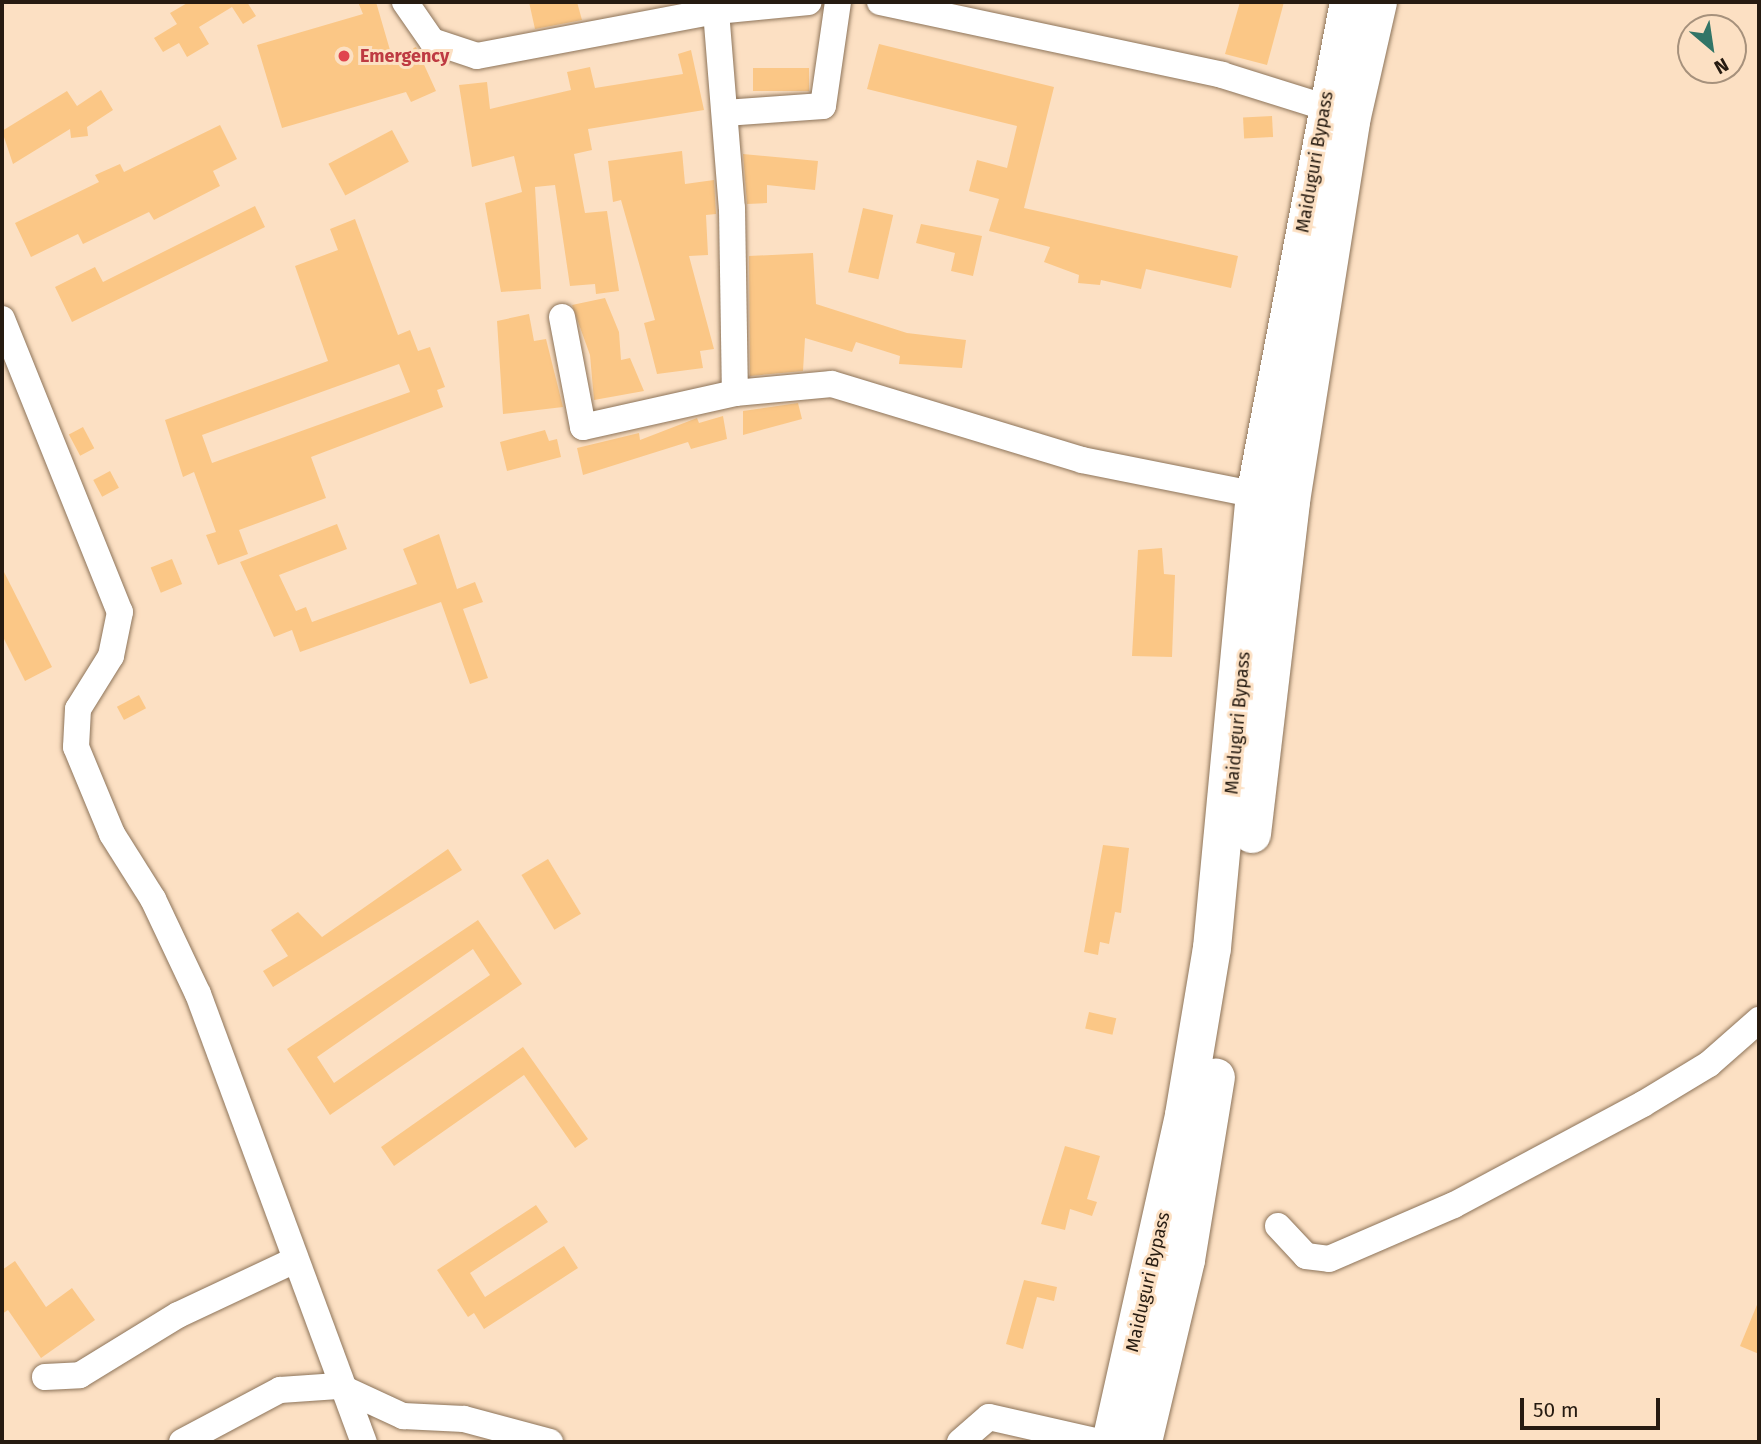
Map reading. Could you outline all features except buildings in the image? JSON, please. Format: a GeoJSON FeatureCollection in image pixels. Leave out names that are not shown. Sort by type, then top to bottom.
{"type":"FeatureCollection","features":[{"type":"Feature","properties":{"kind":"highway","name":"Maiduguri Bypass"},"geometry":{"type":"LineString","coordinates":[[1111,1442],[1182,1127],[1212,948],[1324,107],[1349,2]]}},
{"type":"Feature","properties":{"kind":"highway","name":"Maiduguri Bypass"},"geometry":{"type":"LineString","coordinates":[[1143,1442],[1205,1153],[1256,809],[1273,499],[1378,2]]}},
{"type":"Feature","properties":{"kind":"street"},"geometry":{"type":"LineString","coordinates":[[405,2],[432,41],[477,56],[716,11],[809,2]]}},
{"type":"Feature","properties":{"kind":"street"},"geometry":{"type":"LineString","coordinates":[[725,113],[823,106],[838,2]]}},
{"type":"Feature","properties":{"kind":"street"},"geometry":{"type":"LineString","coordinates":[[880,2],[1196,68],[1324,107]]}},
{"type":"Feature","properties":{"kind":"street"},"geometry":{"type":"LineString","coordinates":[[716,11],[725,113],[735,393]]}},
{"type":"Feature","properties":{"kind":"street"},"geometry":{"type":"LineString","coordinates":[[562,317],[583,427],[735,393],[832,384],[1082,460],[1273,499]]}},
{"type":"Feature","properties":{"kind":"street"},"geometry":{"type":"LineString","coordinates":[[2,319],[120,612],[111,656],[78,709],[76,747],[112,834],[153,899],[198,994],[338,1386],[364,1442]]}},
{"type":"Feature","properties":{"kind":"street"},"geometry":{"type":"LineString","coordinates":[[1278,1226],[1306,1256],[1329,1259],[1454,1205],[1643,1104],[1709,1064],[1759,1020]]}},
{"type":"Feature","properties":{"kind":"street"},"geometry":{"type":"LineString","coordinates":[[45,1377],[80,1375],[178,1315],[293,1261]]}},
{"type":"Feature","properties":{"kind":"street"},"geometry":{"type":"LineString","coordinates":[[182,1442],[280,1390],[338,1386],[403,1416],[464,1419],[550,1442]]}},
{"type":"Feature","properties":{"kind":"street"},"geometry":{"type":"LineString","coordinates":[[960,1442],[989,1417],[1099,1442]]}},
{"type":"Feature","properties":{"kind":"place","name":"Emergency"},"geometry":{"type":"Point","coordinates":[344,56]}}]}
